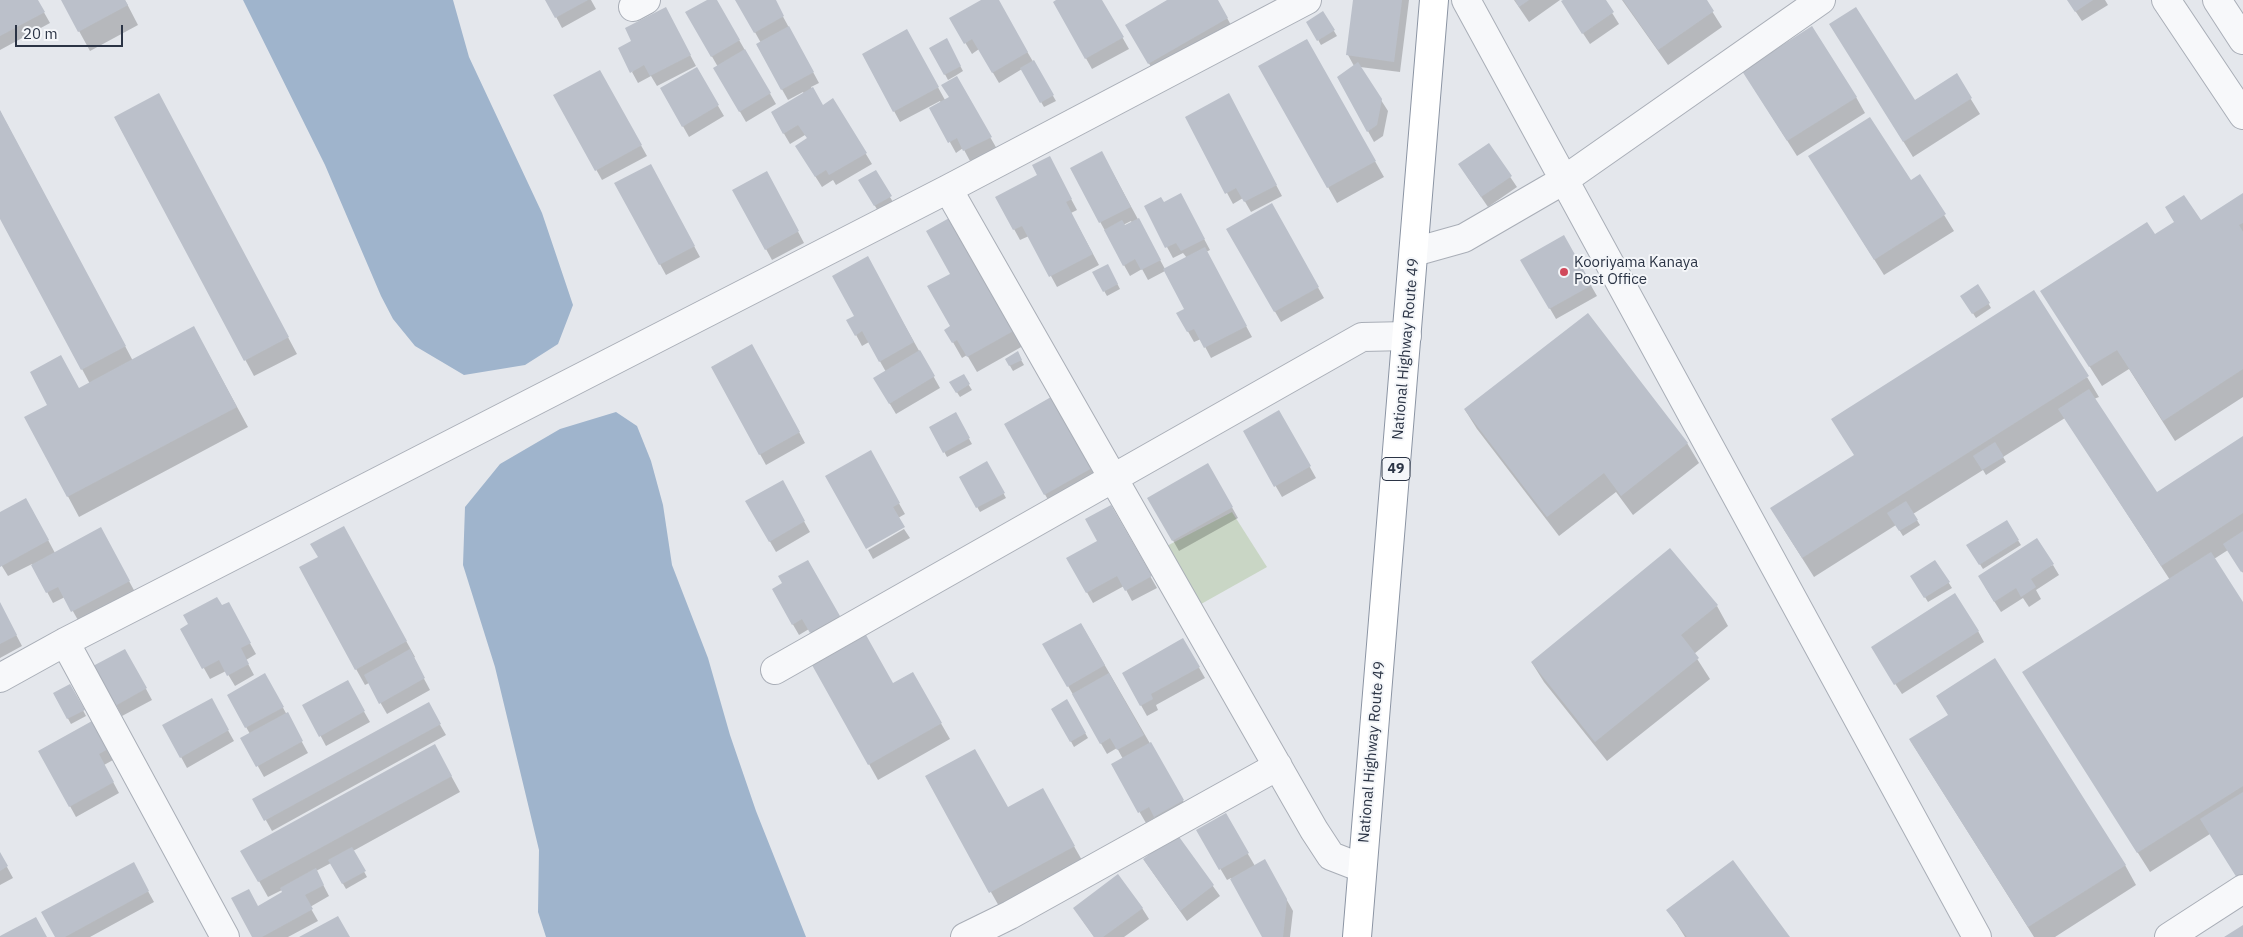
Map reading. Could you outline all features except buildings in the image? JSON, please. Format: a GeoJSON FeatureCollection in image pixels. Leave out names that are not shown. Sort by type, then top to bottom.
{"type":"FeatureCollection","features":[{"type":"Feature","properties":{"kind":"highway","name":"National Highway Route 49"},"geometry":{"type":"LineString","coordinates":[[1357,937],[1434,0]]}},
{"type":"Feature","properties":{"kind":"street"},"geometry":{"type":"LineString","coordinates":[[0,678],[65,642],[948,188],[1307,0]]}},
{"type":"Feature","properties":{"kind":"street"},"geometry":{"type":"LineString","coordinates":[[1466,0],[1977,937]]}},
{"type":"Feature","properties":{"kind":"street"},"geometry":{"type":"LineString","coordinates":[[1414,252],[1464,238],[1564,180],[1821,0]]}},
{"type":"Feature","properties":{"kind":"street"},"geometry":{"type":"LineString","coordinates":[[2166,0],[2243,115]]}},
{"type":"Feature","properties":{"kind":"street"},"geometry":{"type":"LineString","coordinates":[[948,188],[1314,830],[1331,856],[1362,868]]}},
{"type":"Feature","properties":{"kind":"street"},"geometry":{"type":"LineString","coordinates":[[776,670],[1362,337],[1407,336]]}},
{"type":"Feature","properties":{"kind":"street"},"geometry":{"type":"LineString","coordinates":[[65,642],[225,937]]}},
{"type":"Feature","properties":{"kind":"street"},"geometry":{"type":"LineString","coordinates":[[965,937],[1010,915],[1278,766]]}},
{"type":"Feature","properties":{"kind":"street"},"geometry":{"type":"LineString","coordinates":[[2169,937],[2243,889]]}},
{"type":"Feature","properties":{"kind":"green space"},"geometry":{"type":"Polygon","coordinates":[[[1232,512],[1267,567],[1194,608],[1161,549],[1232,512]]]}},
{"type":"Feature","properties":{"kind":"water"},"geometry":{"type":"Polygon","coordinates":[[[243,0],[453,0],[469,57],[542,213],[573,305],[558,344],[525,365],[464,375],[415,346],[393,319],[381,296],[325,165],[243,0]]]}},
{"type":"Feature","properties":{"kind":"water"},"geometry":{"type":"Polygon","coordinates":[[[616,412],[637,426],[651,461],[663,505],[672,565],[708,658],[730,735],[756,811],[806,937],[546,937],[538,912],[539,850],[495,667],[463,565],[465,507],[500,464],[560,429],[616,412]]]}},
{"type":"Feature","properties":{"kind":"place","name":"Kooriyama Kanaya Post Office"},"geometry":{"type":"Point","coordinates":[1564,272]}}]}
